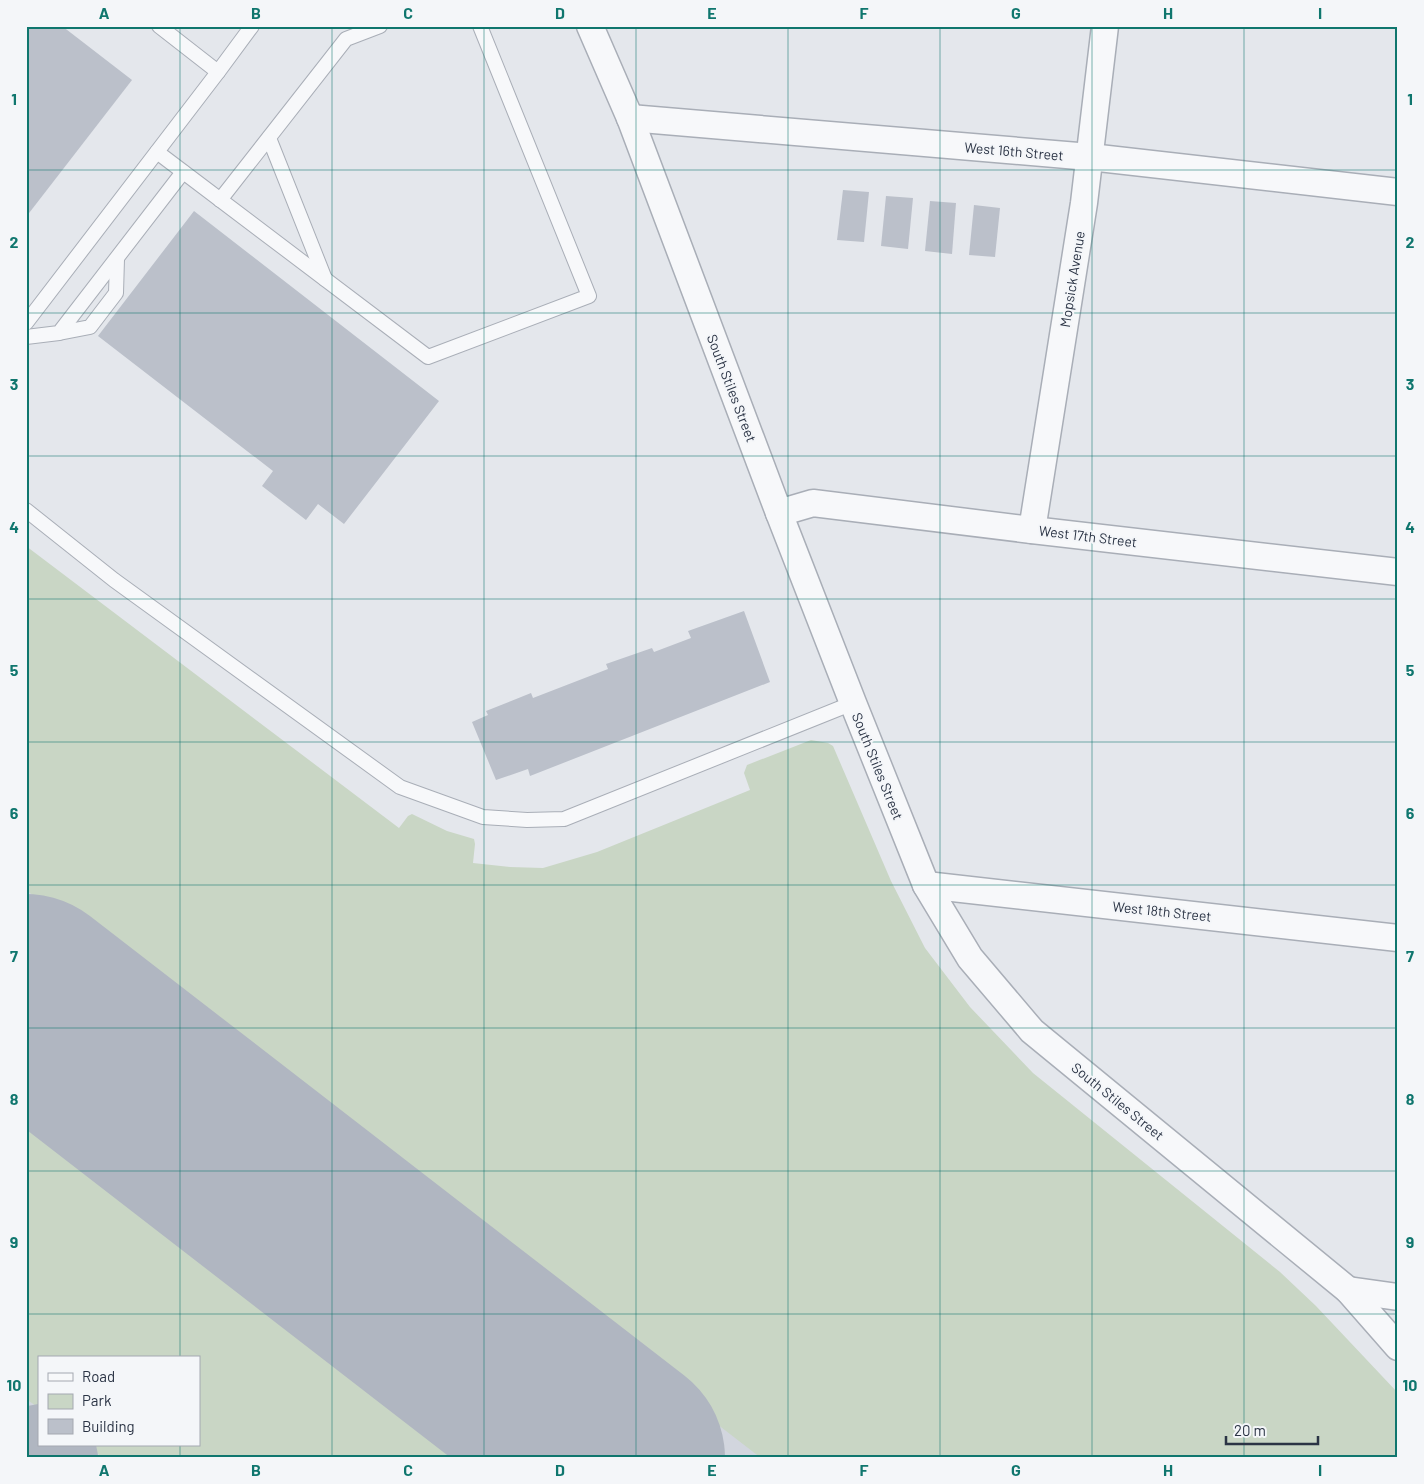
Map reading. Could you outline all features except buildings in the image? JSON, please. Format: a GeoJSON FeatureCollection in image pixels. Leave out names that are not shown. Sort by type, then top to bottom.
{"type":"FeatureCollection","features":[{"type":"Feature","properties":{"kind":"street","name":"South Stiles Street"},"geometry":{"type":"LineString","coordinates":[[590,26],[630,118],[779,514],[926,885],[970,958],[1032,1031],[1348,1290],[1398,1347]]}},
{"type":"Feature","properties":{"kind":"street","name":"Mopsick Avenue"},"geometry":{"type":"LineString","coordinates":[[1032,530],[1090,157],[1105,26]]}},
{"type":"Feature","properties":{"kind":"street","name":"West 16th Street"},"geometry":{"type":"LineString","coordinates":[[630,118],[1090,157],[1398,192]]}},
{"type":"Feature","properties":{"kind":"street","name":"West 17th Street"},"geometry":{"type":"LineString","coordinates":[[779,514],[813,502],[1032,530],[1398,572]]}},
{"type":"Feature","properties":{"kind":"street","name":"West 18th Street"},"geometry":{"type":"LineString","coordinates":[[926,885],[1398,938]]}},
{"type":"Feature","properties":{"kind":"street"},"geometry":{"type":"LineString","coordinates":[[1348,1290],[1398,1297]]}},
{"type":"Feature","properties":{"kind":"lane"},"geometry":{"type":"LineString","coordinates":[[159,26],[218,72]]}},
{"type":"Feature","properties":{"kind":"lane"},"geometry":{"type":"LineString","coordinates":[[26,323],[252,26]]}},
{"type":"Feature","properties":{"kind":"lane"},"geometry":{"type":"LineString","coordinates":[[220,200],[346,39],[380,26]]}},
{"type":"Feature","properties":{"kind":"lane"},"geometry":{"type":"LineString","coordinates":[[157,152],[428,357],[589,296],[480,26]]}},
{"type":"Feature","properties":{"kind":"lane"},"geometry":{"type":"LineString","coordinates":[[268,138],[325,280]]}},
{"type":"Feature","properties":{"kind":"lane"},"geometry":{"type":"LineString","coordinates":[[59,333],[183,172]]}},
{"type":"Feature","properties":{"kind":"lane"},"geometry":{"type":"LineString","coordinates":[[26,337],[90,327],[116,294],[117,259]]}},
{"type":"Feature","properties":{"kind":"lane"},"geometry":{"type":"LineString","coordinates":[[26,510],[114,580],[400,787],[483,816],[527,820],[564,819],[853,703]]}},
{"type":"Feature","properties":{"kind":"shaded area"},"geometry":{"type":"Polygon","coordinates":[[[26,554],[1203,1458],[26,1458],[26,554]]]}},
{"type":"Feature","properties":{"kind":"green space"},"geometry":{"type":"Polygon","coordinates":[[[26,546],[399,828],[408,816],[412,814],[447,831],[474,839],[473,863],[543,868],[597,852],[750,790],[744,773],[747,765],[811,740],[828,743],[833,746],[891,881],[925,948],[970,1007],[1033,1073],[1280,1272],[1316,1306],[1398,1393],[1398,1458],[761,1458],[26,890],[26,546]]]}},
{"type":"Feature","properties":{"kind":"green space"},"geometry":{"type":"Polygon","coordinates":[[[26,1111],[475,1458],[103,1458],[88,1446],[200,1446],[200,1356],[38,1356],[38,1407],[26,1399],[26,1111]]]}},
{"type":"Feature","properties":{"kind":"taxiway"},"geometry":{"type":"LineString","coordinates":[[42,1446],[57,1458]]}},
{"type":"Feature","properties":{"kind":"runway"},"geometry":{"type":"LineString","coordinates":[[26,998],[621,1458]]}}]}
